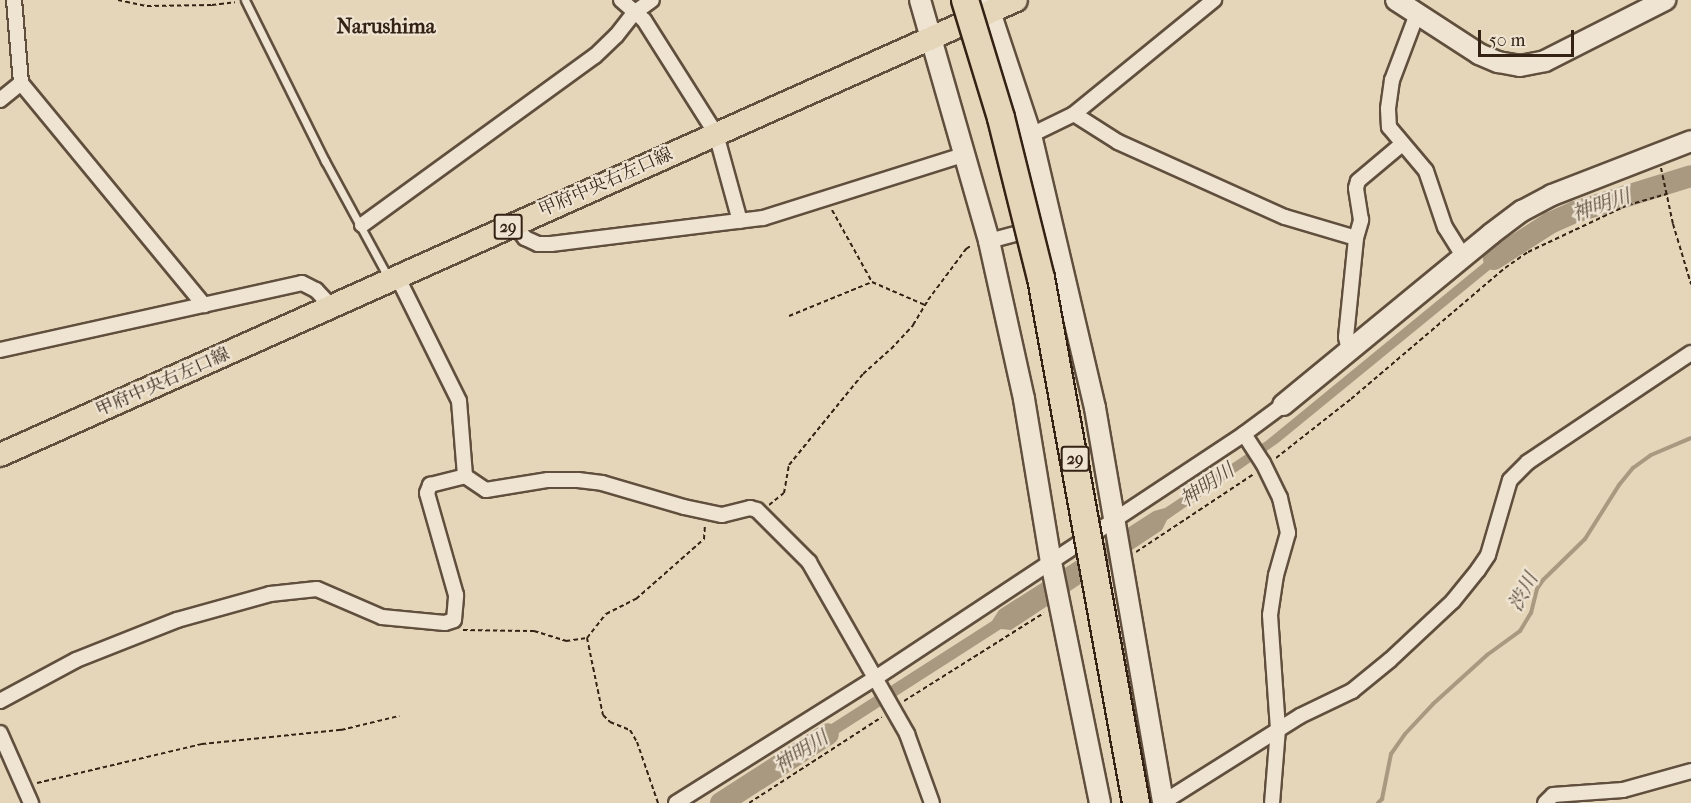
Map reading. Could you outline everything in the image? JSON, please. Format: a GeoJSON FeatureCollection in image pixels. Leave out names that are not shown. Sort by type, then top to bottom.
{"type":"FeatureCollection","features":[{"type":"Feature","properties":{"kind":"highway","name":"29"},"geometry":{"type":"LineString","coordinates":[[951,0],[1001,118]]}},
{"type":"Feature","properties":{"kind":"highway","name":"29"},"geometry":{"type":"LineString","coordinates":[[965,0],[1001,118],[1041,278],[1136,803]]}},
{"type":"Feature","properties":{"kind":"main road","name":"甲府中央右左口線"},"geometry":{"type":"LineString","coordinates":[[0,455],[931,40],[988,6],[1016,0]]}},
{"type":"Feature","properties":{"kind":"street"},"geometry":{"type":"LineString","coordinates":[[14,0],[21,83],[204,305]]}},
{"type":"Feature","properties":{"kind":"street"},"geometry":{"type":"LineString","coordinates":[[621,0],[644,20],[716,134],[740,221]]}},
{"type":"Feature","properties":{"kind":"street"},"geometry":{"type":"LineString","coordinates":[[362,225],[595,56],[616,36],[634,13],[652,0]]}},
{"type":"Feature","properties":{"kind":"street"},"geometry":{"type":"LineString","coordinates":[[920,0],[966,154],[989,241],[1024,399],[1052,568],[1100,803]]}},
{"type":"Feature","properties":{"kind":"street"},"geometry":{"type":"LineString","coordinates":[[1031,135],[1074,114],[1214,0]]}},
{"type":"Feature","properties":{"kind":"street"},"geometry":{"type":"LineString","coordinates":[[1396,0],[1479,54],[1498,62],[1520,66],[1545,61],[1665,0]]}},
{"type":"Feature","properties":{"kind":"street"},"geometry":{"type":"LineString","coordinates":[[988,6],[1031,135],[1095,408],[1163,803],[1278,729],[1352,691],[1453,601],[1488,555],[1510,480],[1528,462],[1691,353]]}},
{"type":"Feature","properties":{"kind":"street"},"geometry":{"type":"LineString","coordinates":[[1417,14],[1392,80],[1388,109],[1389,127],[1426,171],[1445,227],[1464,257]]}},
{"type":"Feature","properties":{"kind":"street"},"geometry":{"type":"LineString","coordinates":[[0,100],[21,83]]}},
{"type":"Feature","properties":{"kind":"street"},"geometry":{"type":"LineString","coordinates":[[1074,114],[1118,142],[1285,217],[1356,238]]}},
{"type":"Feature","properties":{"kind":"street"},"geometry":{"type":"LineString","coordinates":[[675,803],[876,681],[1052,568],[1246,438],[1348,351],[1522,211],[1552,195],[1691,141]]}},
{"type":"Feature","properties":{"kind":"street"},"geometry":{"type":"LineString","coordinates":[[1348,351],[1346,337],[1356,238],[1361,220],[1356,188],[1358,181],[1402,144]]}},
{"type":"Feature","properties":{"kind":"street"},"geometry":{"type":"LineString","coordinates":[[514,224],[525,238],[538,244],[551,244],[763,218],[966,154]]}},
{"type":"Feature","properties":{"kind":"street"},"geometry":{"type":"LineString","coordinates":[[989,241],[1053,224]]}},
{"type":"Feature","properties":{"kind":"street"},"geometry":{"type":"LineString","coordinates":[[395,279],[459,400],[465,476]]}},
{"type":"Feature","properties":{"kind":"street"},"geometry":{"type":"LineString","coordinates":[[0,350],[302,284],[316,290],[332,307]]}},
{"type":"Feature","properties":{"kind":"street"},"geometry":{"type":"LineString","coordinates":[[1246,438],[1264,465],[1280,498],[1288,533],[1276,574],[1270,615],[1278,729],[1272,803]]}},
{"type":"Feature","properties":{"kind":"street"},"geometry":{"type":"LineString","coordinates":[[0,701],[76,660],[203,611],[270,594],[317,589],[382,617],[445,623],[454,620],[456,595],[427,493],[430,485],[465,476],[486,490],[548,480],[602,483],[706,512],[722,515],[750,508],[760,513],[809,562],[907,734],[932,803]]}},
{"type":"Feature","properties":{"kind":"street"},"geometry":{"type":"LineString","coordinates":[[0,733],[31,803]]}},
{"type":"Feature","properties":{"kind":"street"},"geometry":{"type":"LineString","coordinates":[[1545,803],[1553,795],[1623,790],[1691,771]]}},
{"type":"Feature","properties":{"kind":"lane"},"geometry":{"type":"LineString","coordinates":[[244,0],[325,161],[395,279]]}},
{"type":"Feature","properties":{"kind":"path"},"geometry":{"type":"LineString","coordinates":[[118,0],[147,6],[212,5],[244,0]]}},
{"type":"Feature","properties":{"kind":"path"},"geometry":{"type":"LineString","coordinates":[[1660,163],[1680,255],[1691,284]]}},
{"type":"Feature","properties":{"kind":"path"},"geometry":{"type":"LineString","coordinates":[[1122,557],[1264,465],[1351,399],[1513,262],[1578,226],[1628,205],[1667,193]]}},
{"type":"Feature","properties":{"kind":"path"},"geometry":{"type":"LineString","coordinates":[[825,197],[873,282],[925,305]]}},
{"type":"Feature","properties":{"kind":"path"},"geometry":{"type":"LineString","coordinates":[[760,513],[784,493],[789,465],[863,374],[891,350],[913,325],[966,249],[977,242],[989,241]]}},
{"type":"Feature","properties":{"kind":"path"},"geometry":{"type":"LineString","coordinates":[[789,316],[873,282]]}},
{"type":"Feature","properties":{"kind":"path"},"geometry":{"type":"LineString","coordinates":[[454,620],[464,631],[534,631],[556,639],[577,641],[587,638],[606,614],[636,598],[704,539],[706,512]]}},
{"type":"Feature","properties":{"kind":"path"},"geometry":{"type":"LineString","coordinates":[[749,803],[892,707],[1059,600]]}},
{"type":"Feature","properties":{"kind":"path"},"geometry":{"type":"LineString","coordinates":[[587,638],[603,715],[610,722],[630,730],[638,742],[658,803]]}},
{"type":"Feature","properties":{"kind":"path"},"geometry":{"type":"LineString","coordinates":[[25,786],[202,744],[341,730],[399,716]]}},
{"type":"Feature","properties":{"kind":"water"},"geometry":{"type":"Polygon","coordinates":[[[1515,237],[1522,246],[1278,443],[1167,520],[1162,530],[1011,630],[1001,629],[806,754],[800,744],[992,621],[999,610],[1154,511],[1165,508],[1266,441],[1515,237]]]}},
{"type":"Feature","properties":{"kind":"waterway","name":"神明川"},"geometry":{"type":"LineString","coordinates":[[1494,259],[1550,223],[1575,212],[1691,176]]}},
{"type":"Feature","properties":{"kind":"waterway","name":"渋川"},"geometry":{"type":"LineString","coordinates":[[1378,803],[1382,799],[1391,754],[1405,734],[1433,704],[1487,655],[1520,631],[1531,613],[1537,589],[1543,580],[1585,539],[1619,485],[1633,468],[1651,455],[1691,438]]}},
{"type":"Feature","properties":{"kind":"waterway","name":"神明川"},"geometry":{"type":"LineString","coordinates":[[721,803],[828,734]]}},
{"type":"Feature","properties":{"kind":"district","name":"Narushima"},"geometry":{"type":"Point","coordinates":[386,26]}}]}
